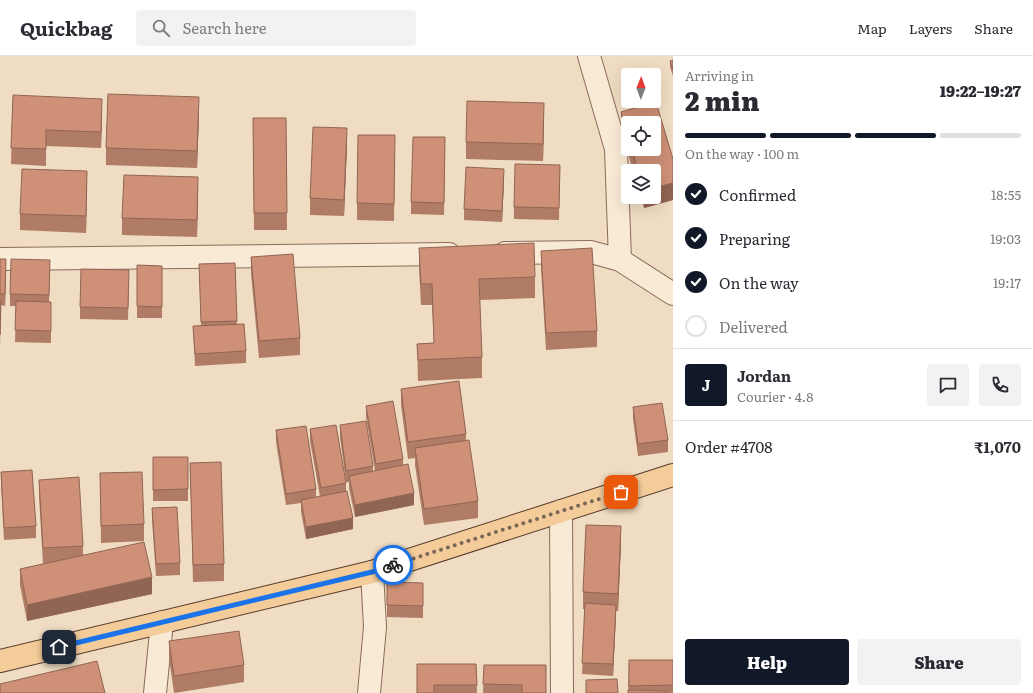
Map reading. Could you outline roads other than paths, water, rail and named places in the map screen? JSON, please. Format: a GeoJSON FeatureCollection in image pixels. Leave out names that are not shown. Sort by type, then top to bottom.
{"type":"FeatureCollection","features":[{"type":"Feature","properties":{"kind":"main road"},"geometry":{"type":"LineString","coordinates":[[0,661],[372,572],[673,475]]}},
{"type":"Feature","properties":{"kind":"street"},"geometry":{"type":"LineString","coordinates":[[589,56],[616,149],[620,260]]}},
{"type":"Feature","properties":{"kind":"street"},"geometry":{"type":"LineString","coordinates":[[0,259],[591,252],[620,260],[673,294]]}},
{"type":"Feature","properties":{"kind":"street"},"geometry":{"type":"LineString","coordinates":[[561,511],[562,693]]}},
{"type":"Feature","properties":{"kind":"street"},"geometry":{"type":"LineString","coordinates":[[369,693],[375,627],[372,572]]}},
{"type":"Feature","properties":{"kind":"street"},"geometry":{"type":"LineString","coordinates":[[155,693],[162,622]]}}]}
